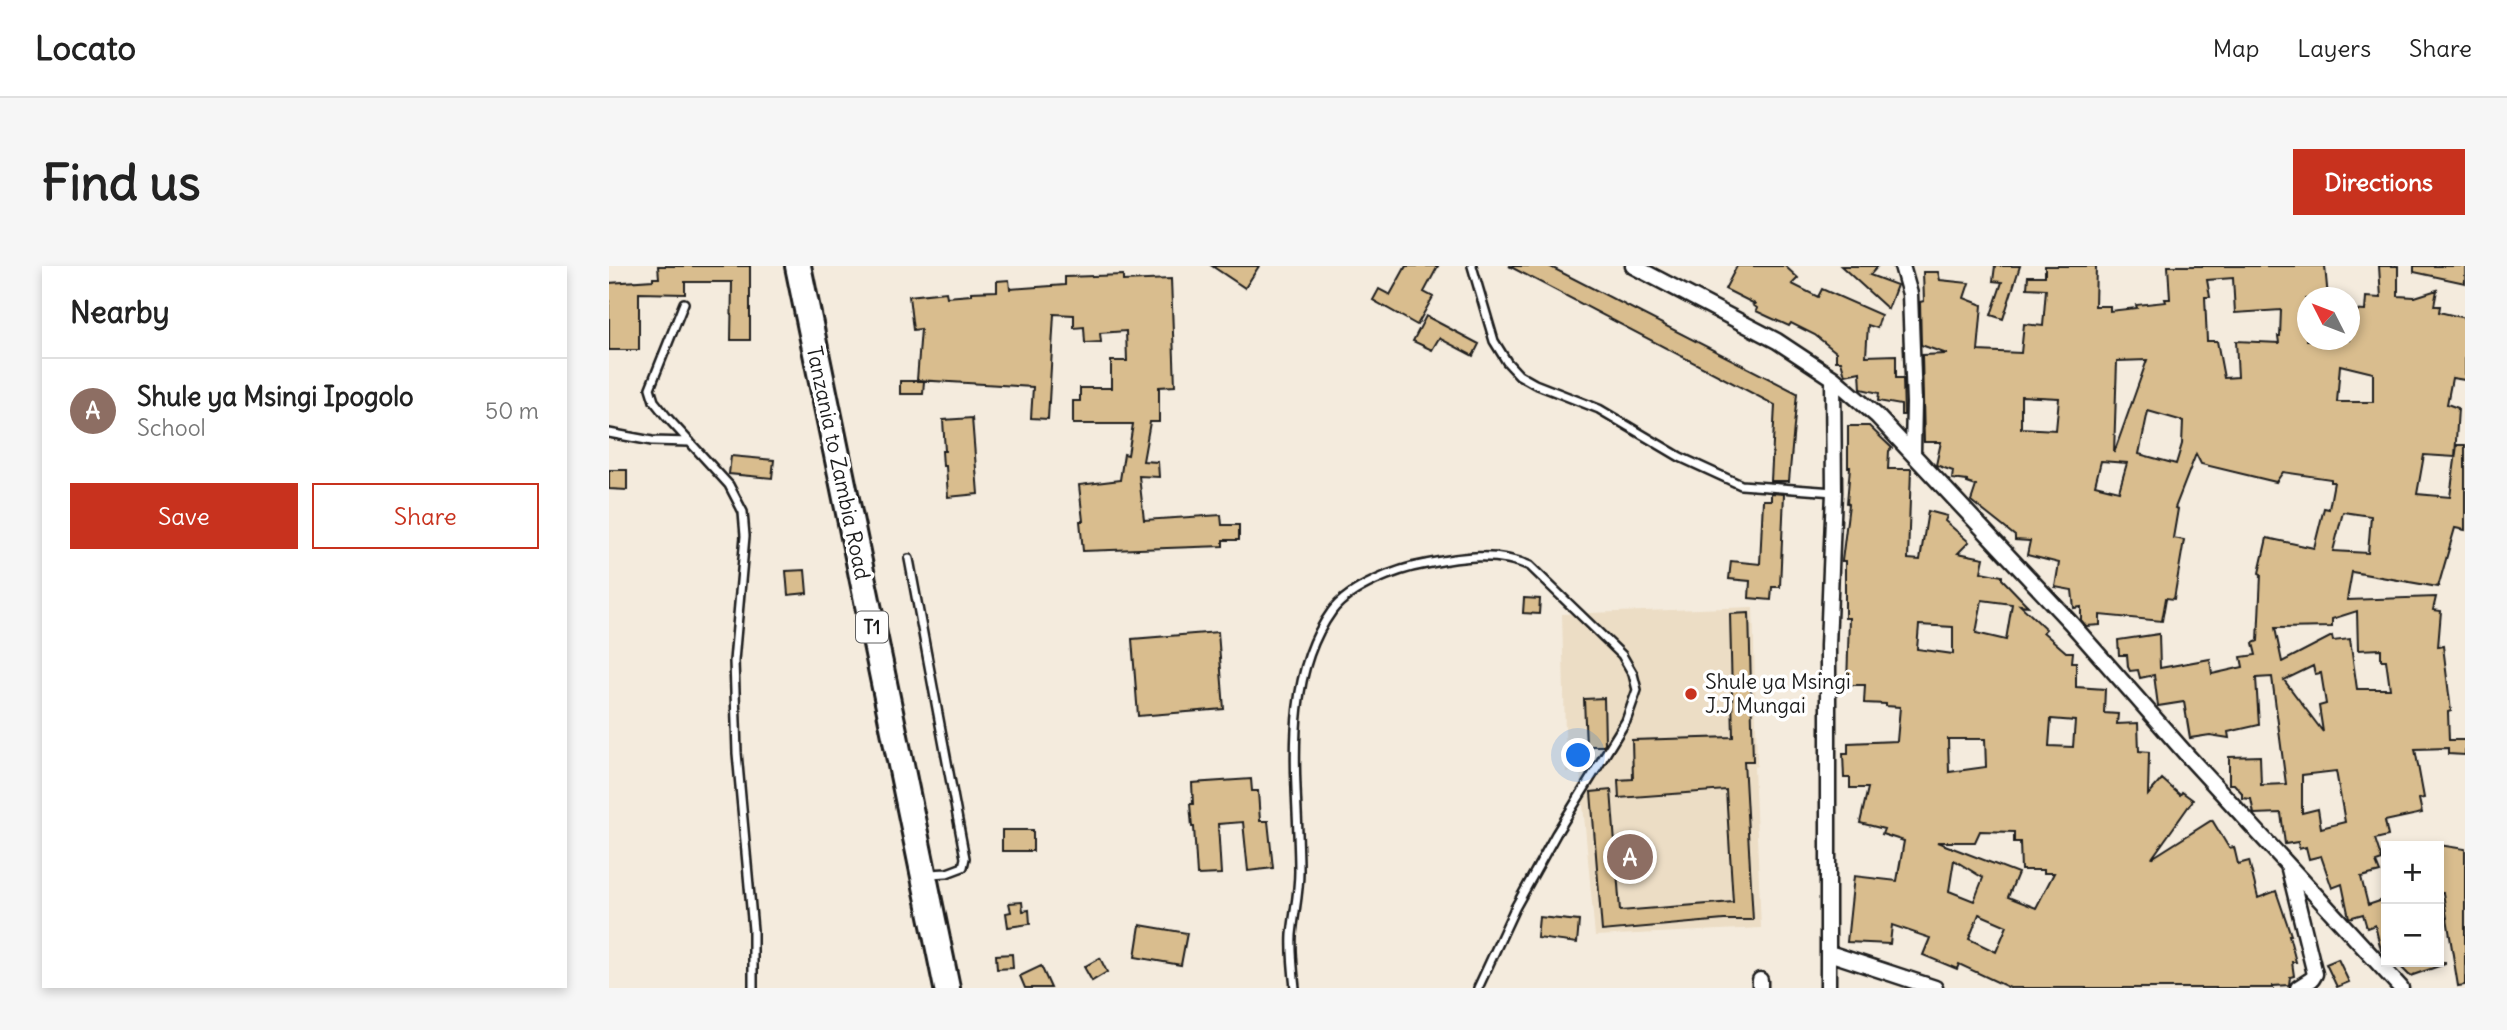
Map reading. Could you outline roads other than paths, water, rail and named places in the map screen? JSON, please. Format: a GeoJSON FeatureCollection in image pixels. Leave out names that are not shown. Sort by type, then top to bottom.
{"type":"FeatureCollection","features":[{"type":"Feature","properties":{"kind":"highway","name":"Tanzania to Zambia Road"},"geometry":{"type":"LineString","coordinates":[[798,266],[947,988]]}},
{"type":"Feature","properties":{"kind":"street"},"geometry":{"type":"LineString","coordinates":[[1633,266],[1777,341],[1833,378],[1877,416],[2070,622],[2187,755],[2401,988]]}},
{"type":"Feature","properties":{"kind":"street"},"geometry":{"type":"LineString","coordinates":[[1902,266],[1910,293],[1914,392],[1913,453]]}},
{"type":"Feature","properties":{"kind":"street"},"geometry":{"type":"LineString","coordinates":[[1828,988],[1828,646],[1834,492],[1833,378]]}},
{"type":"Feature","properties":{"kind":"street"},"geometry":{"type":"LineString","coordinates":[[2287,864],[2315,974],[2298,988]]}},
{"type":"Feature","properties":{"kind":"street"},"geometry":{"type":"LineString","coordinates":[[1829,953],[1935,988]]}},
{"type":"Feature","properties":{"kind":"lane"},"geometry":{"type":"LineString","coordinates":[[1472,266],[1494,341],[1507,362],[1520,375],[1535,384],[1599,409],[1680,457],[1741,485],[1834,492]]}},
{"type":"Feature","properties":{"kind":"lane"},"geometry":{"type":"LineString","coordinates":[[684,303],[650,388],[654,401],[666,416],[729,485],[743,512],[745,536],[734,661],[737,753],[753,930],[753,988]]}},
{"type":"Feature","properties":{"kind":"lane"},"geometry":{"type":"LineString","coordinates":[[609,433],[652,441],[690,442]]}},
{"type":"Feature","properties":{"kind":"lane"},"geometry":{"type":"LineString","coordinates":[[1295,988],[1292,936],[1299,872],[1296,720],[1305,669],[1321,629],[1333,609],[1364,585],[1405,568],[1480,556],[1513,558],[1530,566],[1622,655],[1633,674],[1637,690],[1626,721],[1556,834],[1515,908],[1478,988]]}},
{"type":"Feature","properties":{"kind":"lane"},"geometry":{"type":"LineString","coordinates":[[909,559],[965,858],[963,867],[956,871],[925,874]]}},
{"type":"Feature","properties":{"kind":"place","name":"Shule ya Msingi J.J Mungai"},"geometry":{"type":"Point","coordinates":[1691,694]}},
{"type":"Feature","properties":{"kind":"place","name":"Shule ya Msingi Ipogolo"},"geometry":{"type":"Point","coordinates":[1630,857]}}]}
